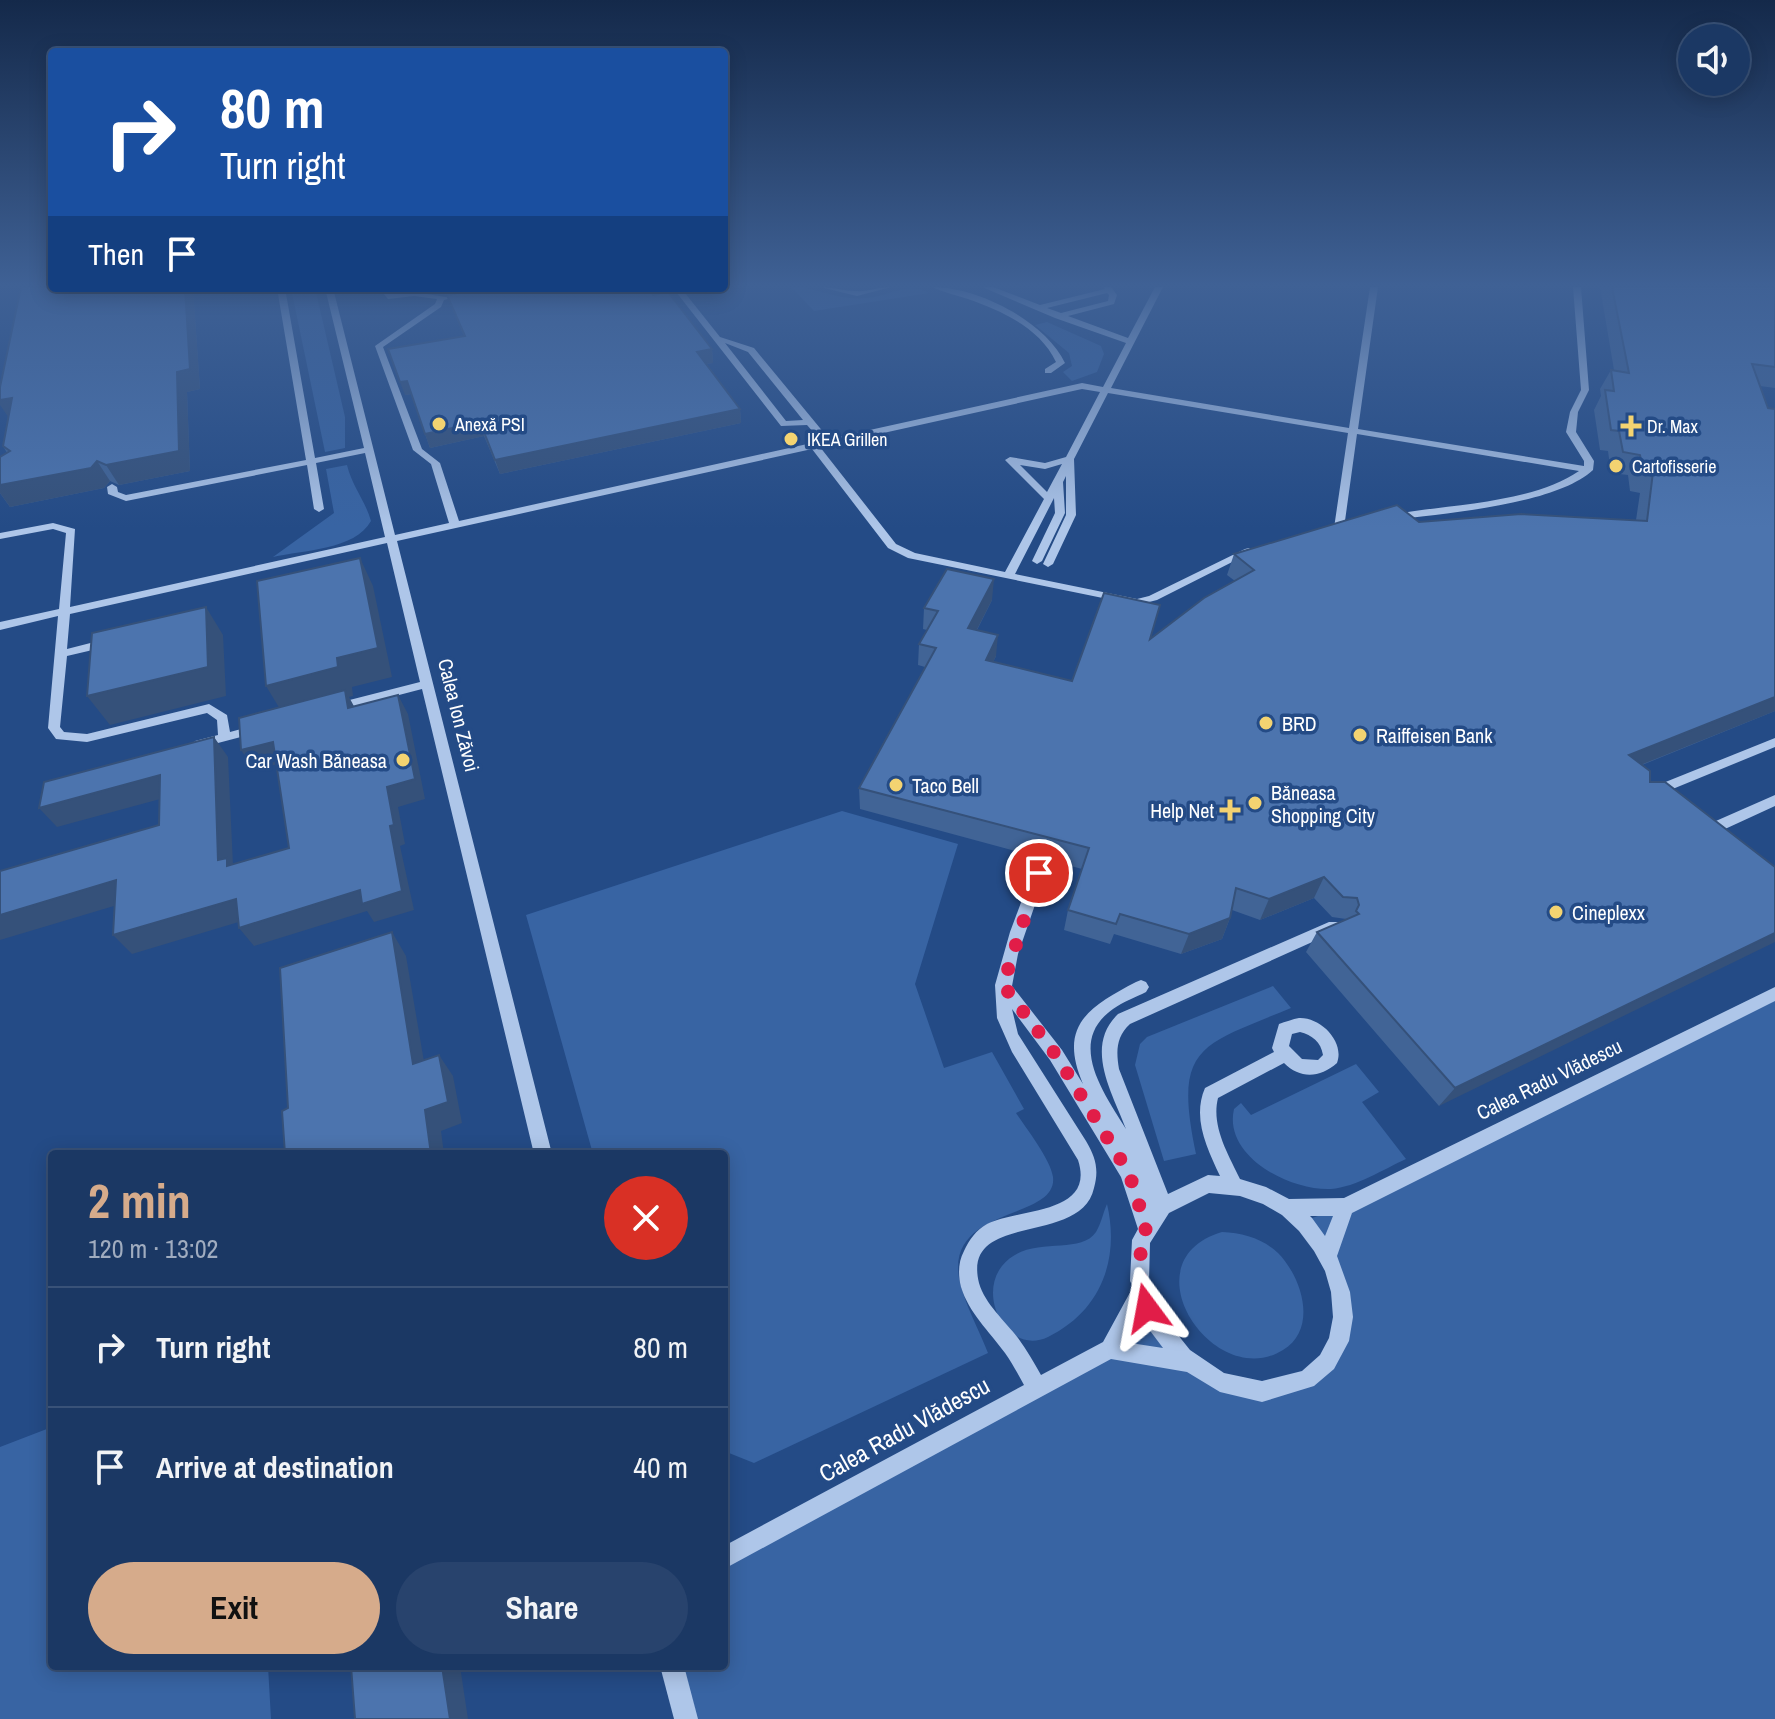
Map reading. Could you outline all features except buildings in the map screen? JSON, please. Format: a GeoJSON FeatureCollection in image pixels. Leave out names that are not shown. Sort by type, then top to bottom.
{"type":"FeatureCollection","features":[{"type":"Feature","properties":{"kind":"street"},"geometry":{"type":"LineString","coordinates":[[295,367],[319,509]]}},
{"type":"Feature","properties":{"kind":"street","name":"Calea Ion Zăvoi"},"geometry":{"type":"LineString","coordinates":[[348,367],[542,1150]]}},
{"type":"Feature","properties":{"kind":"street"},"geometry":{"type":"LineString","coordinates":[[387,367],[418,450],[435,463],[455,525]]}},
{"type":"Feature","properties":{"kind":"street"},"geometry":{"type":"LineString","coordinates":[[740,367],[784,424],[809,422]]}},
{"type":"Feature","properties":{"kind":"street"},"geometry":{"type":"LineString","coordinates":[[765,367],[826,442]]}},
{"type":"Feature","properties":{"kind":"street"},"geometry":{"type":"LineString","coordinates":[[1048,371],[1054,367]]}},
{"type":"Feature","properties":{"kind":"street"},"geometry":{"type":"LineString","coordinates":[[1008,577],[1118,367]]}},
{"type":"Feature","properties":{"kind":"street"},"geometry":{"type":"LineString","coordinates":[[1339,528],[1362,367]]}},
{"type":"Feature","properties":{"kind":"street"},"geometry":{"type":"LineString","coordinates":[[1380,519],[1497,502],[1583,475],[1588,470],[1589,461],[1571,432],[1574,412],[1585,390],[1583,367]]}},
{"type":"Feature","properties":{"kind":"street"},"geometry":{"type":"LineString","coordinates":[[0,626],[1082,386],[1588,470]]}},
{"type":"Feature","properties":{"kind":"street"},"geometry":{"type":"LineString","coordinates":[[814,445],[897,549],[912,556],[1137,602],[1153,598],[1218,563],[1256,549]]}},
{"type":"Feature","properties":{"kind":"street"},"geometry":{"type":"LineString","coordinates":[[112,487],[113,494],[126,498],[368,450]]}},
{"type":"Feature","properties":{"kind":"street"},"geometry":{"type":"LineString","coordinates":[[1049,499],[1010,460],[1045,466],[1070,459]]}},
{"type":"Feature","properties":{"kind":"street"},"geometry":{"type":"LineString","coordinates":[[1058,482],[1060,513],[1042,562],[1071,515],[1070,459]]}},
{"type":"Feature","properties":{"kind":"street"},"geometry":{"type":"LineString","coordinates":[[1325,531],[1352,525]]}},
{"type":"Feature","properties":{"kind":"street"},"geometry":{"type":"LineString","coordinates":[[0,536],[53,526],[62,526],[71,531],[54,728],[60,736],[87,738],[209,708],[223,718],[224,737]]}},
{"type":"Feature","properties":{"kind":"street"},"geometry":{"type":"LineString","coordinates":[[61,654],[121,640]]}},
{"type":"Feature","properties":{"kind":"street"},"geometry":{"type":"LineString","coordinates":[[319,712],[427,684]]}},
{"type":"Feature","properties":{"kind":"street"},"geometry":{"type":"LineString","coordinates":[[178,749],[273,724]]}},
{"type":"Feature","properties":{"kind":"street"},"geometry":{"type":"LineString","coordinates":[[1640,798],[1775,742]]}},
{"type":"Feature","properties":{"kind":"street"},"geometry":{"type":"LineString","coordinates":[[1736,844],[1714,828],[1775,800]]}},
{"type":"Feature","properties":{"kind":"street"},"geometry":{"type":"LineString","coordinates":[[1036,1386],[1009,1343],[988,1321],[970,1290],[970,1266],[978,1244],[996,1230],[1021,1220],[1051,1217],[1075,1208],[1086,1192],[1090,1168],[1042,1082],[1010,1035],[1002,1011],[1003,985],[1039,873]]}},
{"type":"Feature","properties":{"kind":"street"},"geometry":{"type":"LineString","coordinates":[[1154,1214],[1111,1069],[1108,1055],[1113,1029],[1124,1019],[1338,924]]}},
{"type":"Feature","properties":{"kind":"street"},"geometry":{"type":"LineString","coordinates":[[1003,985],[1056,1055],[1154,1214]]}},
{"type":"Feature","properties":{"kind":"street"},"geometry":{"type":"LineString","coordinates":[[1141,987],[1099,1008],[1082,1033],[1081,1051],[1084,1070],[1140,1170],[1154,1214]]}},
{"type":"Feature","properties":{"kind":"street","name":"Calea Radu Vlădescu"},"geometry":{"type":"LineString","coordinates":[[1287,1208],[1345,1207],[1775,994]]}},
{"type":"Feature","properties":{"kind":"street"},"geometry":{"type":"LineString","coordinates":[[1234,1185],[1208,1117],[1208,1100],[1211,1093],[1284,1055]]}},
{"type":"Feature","properties":{"kind":"street"},"geometry":{"type":"LineString","coordinates":[[1208,1184],[1234,1185],[1262,1193],[1303,1221],[1328,1254],[1341,1289],[1341,1328],[1335,1347],[1312,1376],[1277,1390],[1257,1391],[1225,1384],[1187,1362],[1156,1327],[1141,1290],[1139,1246],[1154,1214],[1184,1190],[1208,1184]]}},
{"type":"Feature","properties":{"kind":"street"},"geometry":{"type":"LineString","coordinates":[[1328,1254],[1345,1207]]}},
{"type":"Feature","properties":{"kind":"street"},"geometry":{"type":"LineString","coordinates":[[1141,1290],[1110,1349],[1187,1362]]}},
{"type":"Feature","properties":{"kind":"street","name":"Calea Radu Vlădescu"},"geometry":{"type":"LineString","coordinates":[[728,1556],[1036,1386],[1110,1349]]}},
{"type":"Feature","properties":{"kind":"street"},"geometry":{"type":"LineString","coordinates":[[673,1670],[686,1719]]}},
{"type":"Feature","properties":{"kind":"shaded area"},"geometry":{"type":"Polygon","coordinates":[[[307,367],[333,367],[345,417],[345,448],[325,452],[307,367]]]}},
{"type":"Feature","properties":{"kind":"shaded area"},"geometry":{"type":"Polygon","coordinates":[[[1070,367],[1099,367],[1097,372],[1072,381],[1063,372],[1070,367]]]}},
{"type":"Feature","properties":{"kind":"shaded area"},"geometry":{"type":"Polygon","coordinates":[[[347,465],[371,521],[363,531],[341,543],[273,557],[334,513],[326,469],[347,465]]]}},
{"type":"Feature","properties":{"kind":"shaded area"},"geometry":{"type":"Polygon","coordinates":[[[842,811],[958,844],[915,984],[944,1068],[992,1052],[1024,1109],[1016,1113],[1043,1153],[1053,1177],[1050,1191],[1039,1201],[985,1226],[969,1238],[960,1255],[961,1287],[988,1353],[754,1463],[728,1453],[728,1150],[592,1150],[526,915],[842,811]]]}},
{"type":"Feature","properties":{"kind":"shaded area"},"geometry":{"type":"Polygon","coordinates":[[[1273,986],[1291,1008],[1215,1042],[1201,1054],[1192,1070],[1188,1091],[1196,1154],[1164,1161],[1135,1065],[1140,1044],[1147,1037],[1273,986]]]}},
{"type":"Feature","properties":{"kind":"shaded area"},"geometry":{"type":"Polygon","coordinates":[[[1775,993],[1775,1719],[686,1719],[673,1670],[728,1670],[728,1556],[1156,1327],[1170,1345],[1257,1391],[1325,1363],[1343,1309],[1303,1221],[1345,1207],[1775,993]]]}},
{"type":"Feature","properties":{"kind":"shaded area"},"geometry":{"type":"Polygon","coordinates":[[[1356,1064],[1379,1092],[1362,1102],[1406,1159],[1360,1181],[1331,1189],[1297,1184],[1263,1168],[1249,1156],[1233,1126],[1234,1109],[1241,1103],[1251,1115],[1356,1064]]]}},
{"type":"Feature","properties":{"kind":"shaded area"},"geometry":{"type":"Polygon","coordinates":[[[1107,1204],[1111,1244],[1102,1281],[1093,1298],[1066,1326],[1048,1337],[1034,1341],[1020,1338],[1009,1331],[995,1307],[993,1293],[995,1279],[1002,1266],[1025,1250],[1088,1239],[1098,1229],[1107,1204]]]}},
{"type":"Feature","properties":{"kind":"shaded area"},"geometry":{"type":"Polygon","coordinates":[[[1222,1232],[1259,1240],[1278,1253],[1294,1275],[1303,1302],[1303,1316],[1301,1329],[1283,1350],[1257,1358],[1231,1354],[1208,1339],[1190,1318],[1180,1293],[1181,1269],[1194,1247],[1222,1232]]]}},
{"type":"Feature","properties":{"kind":"shaded area"},"geometry":{"type":"Polygon","coordinates":[[[48,1429],[48,1670],[268,1670],[271,1719],[0,1719],[0,1447],[48,1429]]]}},
{"type":"Feature","properties":{"kind":"place","name":"Anexă PSI"},"geometry":{"type":"Point","coordinates":[439,424]}},
{"type":"Feature","properties":{"kind":"place","name":"Dr. Max"},"geometry":{"type":"Point","coordinates":[1631,426]}},
{"type":"Feature","properties":{"kind":"place","name":"IKEA Grillen"},"geometry":{"type":"Point","coordinates":[791,439]}},
{"type":"Feature","properties":{"kind":"place","name":"Cartofisserie"},"geometry":{"type":"Point","coordinates":[1616,466]}},
{"type":"Feature","properties":{"kind":"place","name":"BRD"},"geometry":{"type":"Point","coordinates":[1266,723]}},
{"type":"Feature","properties":{"kind":"place","name":"Raiffeisen Bank"},"geometry":{"type":"Point","coordinates":[1360,735]}},
{"type":"Feature","properties":{"kind":"place","name":"Car Wash Băneasa"},"geometry":{"type":"Point","coordinates":[403,760]}},
{"type":"Feature","properties":{"kind":"place","name":"Taco Bell"},"geometry":{"type":"Point","coordinates":[896,785]}},
{"type":"Feature","properties":{"kind":"place","name":"Băneasa Shopping City"},"geometry":{"type":"Point","coordinates":[1255,803]}},
{"type":"Feature","properties":{"kind":"place","name":"Help Net"},"geometry":{"type":"Point","coordinates":[1230,810]}},
{"type":"Feature","properties":{"kind":"place","name":"Cineplexx"},"geometry":{"type":"Point","coordinates":[1556,912]}},
{"type":"Feature","properties":{"kind":"route"},"geometry":{"type":"LineString","coordinates":[[1039,873],[1003,985],[1056,1055],[1129,1173],[1146,1227],[1139,1246],[1138,1267],[1147,1308]]}}]}
